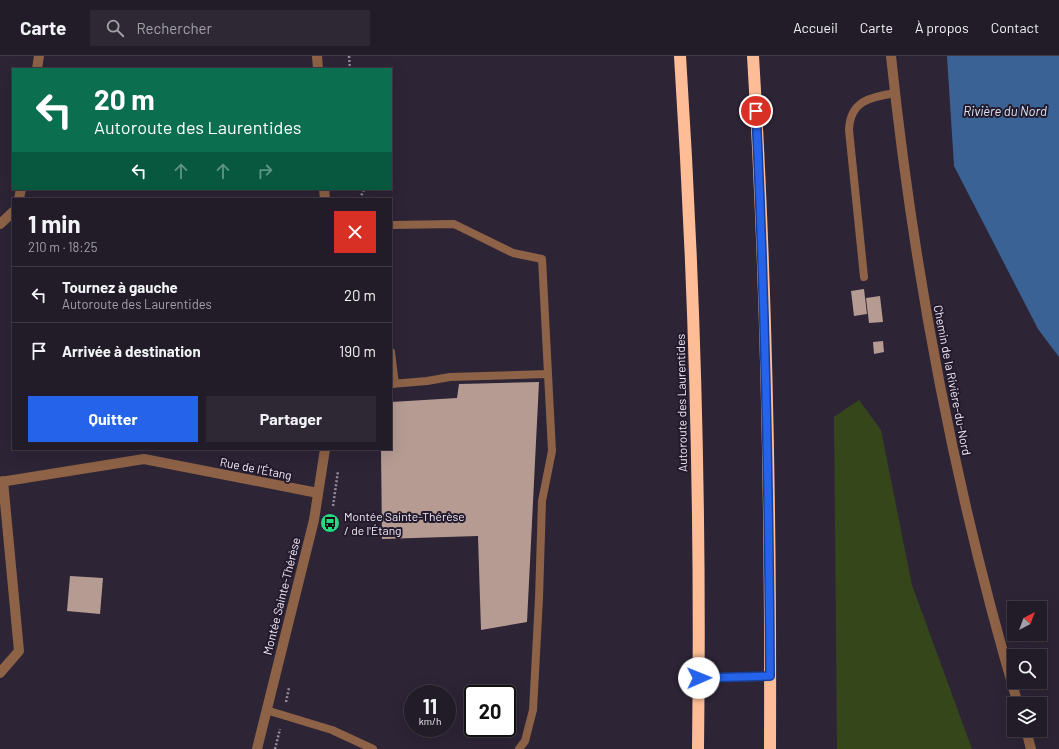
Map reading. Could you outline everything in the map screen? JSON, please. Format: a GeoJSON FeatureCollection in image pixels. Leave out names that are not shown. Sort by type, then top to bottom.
{"type":"FeatureCollection","features":[{"type":"Feature","properties":{"kind":"highway","name":"Autoroute des Laurentides"},"geometry":{"type":"LineString","coordinates":[[680,56],[690,232],[695,386],[699,678],[698,749]]}},
{"type":"Feature","properties":{"kind":"highway"},"geometry":{"type":"LineString","coordinates":[[753,56],[765,345],[770,543],[770,749]]}},
{"type":"Feature","properties":{"kind":"street"},"geometry":{"type":"LineString","coordinates":[[37,68],[39,56]]}},
{"type":"Feature","properties":{"kind":"street"},"geometry":{"type":"LineString","coordinates":[[317,56],[318,68]]}},
{"type":"Feature","properties":{"kind":"street","name":"Chemin de la Rivière-du-Nord"},"geometry":{"type":"LineString","coordinates":[[891,56],[912,221],[935,366],[978,558],[1016,697]]}},
{"type":"Feature","properties":{"kind":"street"},"geometry":{"type":"LineString","coordinates":[[0,224],[12,213]]}},
{"type":"Feature","properties":{"kind":"street","name":"Montée Sainte-Thérèse"},"geometry":{"type":"LineString","coordinates":[[257,749],[314,520],[325,450]]}},
{"type":"Feature","properties":{"kind":"street","name":"Rue de l'Étang"},"geometry":{"type":"LineString","coordinates":[[2,481],[144,459],[318,494]]}},
{"type":"Feature","properties":{"kind":"street"},"geometry":{"type":"LineString","coordinates":[[0,673],[19,651],[2,481]]}},
{"type":"Feature","properties":{"kind":"street"},"geometry":{"type":"LineString","coordinates":[[1028,737],[1032,749]]}},
{"type":"Feature","properties":{"kind":"lane"},"geometry":{"type":"LineString","coordinates":[[864,276],[849,130],[850,118],[853,110],[868,99],[895,93]]}},
{"type":"Feature","properties":{"kind":"lane"},"geometry":{"type":"LineString","coordinates":[[392,224],[454,224],[513,253],[542,259],[552,451],[542,501],[533,710],[525,741],[519,749]]}},
{"type":"Feature","properties":{"kind":"lane"},"geometry":{"type":"LineString","coordinates":[[392,368],[393,384],[427,382],[450,377],[548,374]]}},
{"type":"Feature","properties":{"kind":"lane"},"geometry":{"type":"LineString","coordinates":[[699,678],[770,676]]}},
{"type":"Feature","properties":{"kind":"lane"},"geometry":{"type":"LineString","coordinates":[[266,710],[332,730],[373,749]]}},
{"type":"Feature","properties":{"kind":"path"},"geometry":{"type":"LineString","coordinates":[[349,56],[350,68]]}},
{"type":"Feature","properties":{"kind":"path"},"geometry":{"type":"LineString","coordinates":[[275,749],[280,729]]}},
{"type":"Feature","properties":{"kind":"green space"},"geometry":{"type":"Polygon","coordinates":[[[859,400],[881,430],[912,585],[972,749],[837,749],[834,417],[859,400]]]}},
{"type":"Feature","properties":{"kind":"water","name":"Rivière du Nord"},"geometry":{"type":"Polygon","coordinates":[[[947,56],[1059,56],[1059,357],[1038,329],[954,166],[947,56]]]}},
{"type":"Feature","properties":{"kind":"building"},"geometry":{"type":"Polygon","coordinates":[[[864,289],[867,314],[854,316],[851,291],[864,289]]]}},
{"type":"Feature","properties":{"kind":"building"},"geometry":{"type":"Polygon","coordinates":[[[880,296],[883,322],[869,323],[866,298],[880,296]]]}},
{"type":"Feature","properties":{"kind":"building"},"geometry":{"type":"Polygon","coordinates":[[[883,341],[884,352],[874,354],[873,342],[883,341]]]}},
{"type":"Feature","properties":{"kind":"building"},"geometry":{"type":"Polygon","coordinates":[[[539,382],[527,622],[481,630],[478,536],[382,539],[381,450],[392,450],[392,402],[457,398],[459,384],[539,382]]]}},
{"type":"Feature","properties":{"kind":"building"},"geometry":{"type":"Polygon","coordinates":[[[70,576],[103,578],[100,614],[67,611],[70,576]]]}},
{"type":"Feature","properties":{"kind":"place","name":"Montée Sainte-Thérèse / de l'Étang"},"geometry":{"type":"Point","coordinates":[330,523]}},
{"type":"Feature","properties":{"kind":"route"},"geometry":{"type":"LineString","coordinates":[[699,678],[770,676],[770,543],[761,213],[756,111]]}}]}
